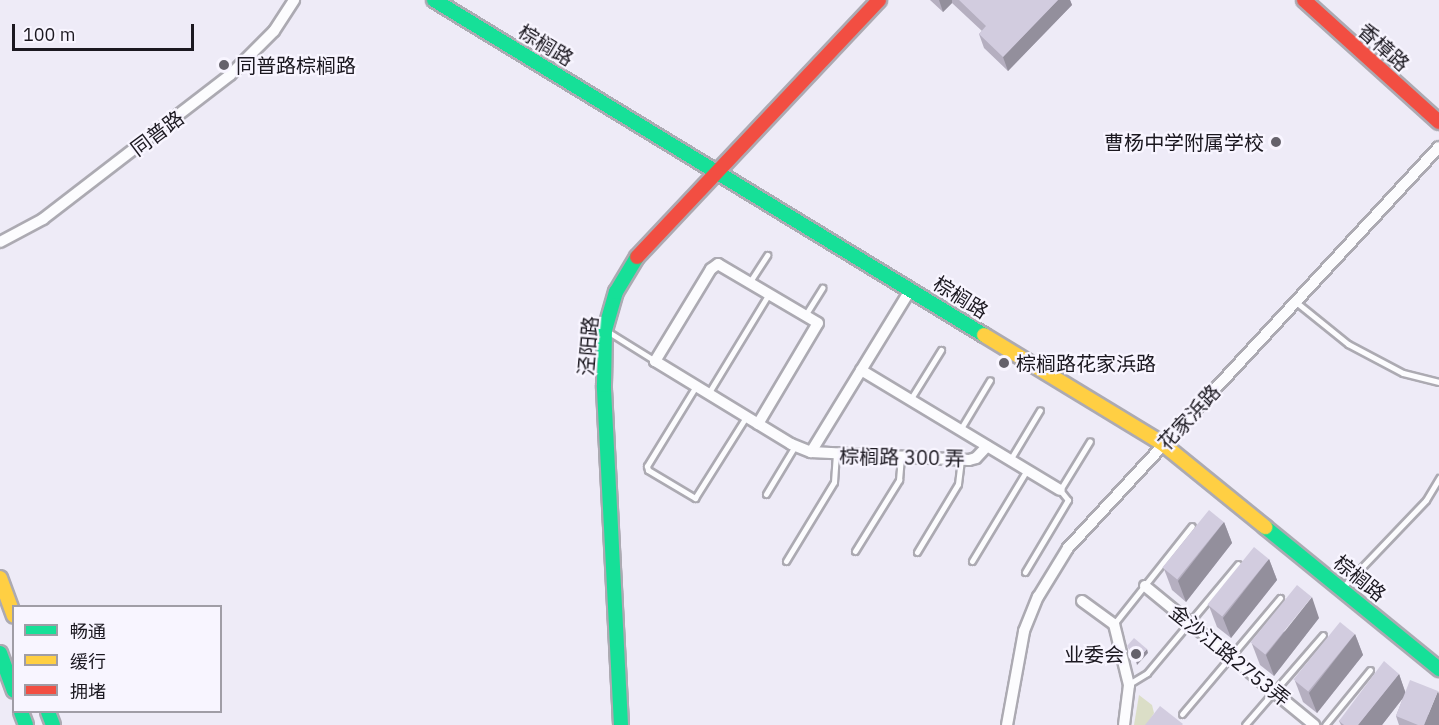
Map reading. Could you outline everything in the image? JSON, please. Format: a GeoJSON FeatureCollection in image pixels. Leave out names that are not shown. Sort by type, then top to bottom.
{"type":"FeatureCollection","features":[{"type":"Feature","properties":{"kind":"street","name":"同普路"},"geometry":{"type":"LineString","coordinates":[[0,242],[43,219],[222,82],[253,55],[294,0]]}},
{"type":"Feature","properties":{"kind":"street","name":"棕榈路"},"geometry":{"type":"LineString","coordinates":[[434,0],[1163,444],[1439,669]]}},
{"type":"Feature","properties":{"kind":"street","name":"泾阳路"},"geometry":{"type":"LineString","coordinates":[[621,725],[604,385],[605,330],[616,292],[643,247],[879,0]]}},
{"type":"Feature","properties":{"kind":"street","name":"香樟路"},"geometry":{"type":"LineString","coordinates":[[1304,0],[1439,122]]}},
{"type":"Feature","properties":{"kind":"street","name":"花家浜路"},"geometry":{"type":"LineString","coordinates":[[1007,725],[1019,647],[1048,579],[1080,534],[1439,147]]}},
{"type":"Feature","properties":{"kind":"street"},"geometry":{"type":"LineString","coordinates":[[656,361],[711,269],[718,264],[727,266],[816,320],[817,326],[758,424]]}},
{"type":"Feature","properties":{"kind":"street","name":"棕榈路 300 弄"},"geometry":{"type":"LineString","coordinates":[[811,452],[911,289]]}},
{"type":"Feature","properties":{"kind":"street","name":"棕榈路 300 弄"},"geometry":{"type":"LineString","coordinates":[[656,361],[795,446],[811,452],[836,456],[961,460],[976,458],[987,446]]}},
{"type":"Feature","properties":{"kind":"street","name":"棕榈路 300 弄"},"geometry":{"type":"LineString","coordinates":[[861,370],[1060,490]]}},
{"type":"Feature","properties":{"kind":"street"},"geometry":{"type":"LineString","coordinates":[[0,578],[12,611]]}},
{"type":"Feature","properties":{"kind":"street","name":"金沙江路2753弄"},"geometry":{"type":"LineString","coordinates":[[1145,586],[1314,725]]}},
{"type":"Feature","properties":{"kind":"street"},"geometry":{"type":"LineString","coordinates":[[1082,601],[1114,624],[1129,684],[1124,725]]}},
{"type":"Feature","properties":{"kind":"street"},"geometry":{"type":"LineString","coordinates":[[0,653],[12,686]]}},
{"type":"Feature","properties":{"kind":"lane"},"geometry":{"type":"LineString","coordinates":[[751,280],[767,255]]}},
{"type":"Feature","properties":{"kind":"lane"},"geometry":{"type":"LineString","coordinates":[[806,314],[822,288]]}},
{"type":"Feature","properties":{"kind":"lane"},"geometry":{"type":"LineString","coordinates":[[708,394],[770,292]]}},
{"type":"Feature","properties":{"kind":"lane"},"geometry":{"type":"LineString","coordinates":[[1296,301],[1312,319],[1348,344],[1403,373],[1437,382],[1439,387]]}},
{"type":"Feature","properties":{"kind":"lane"},"geometry":{"type":"LineString","coordinates":[[605,330],[656,361]]}},
{"type":"Feature","properties":{"kind":"lane"},"geometry":{"type":"LineString","coordinates":[[910,400],[940,350]]}},
{"type":"Feature","properties":{"kind":"lane"},"geometry":{"type":"LineString","coordinates":[[960,430],[990,380]]}},
{"type":"Feature","properties":{"kind":"lane"},"geometry":{"type":"LineString","coordinates":[[696,386],[646,468],[693,498],[746,417]]}},
{"type":"Feature","properties":{"kind":"lane"},"geometry":{"type":"LineString","coordinates":[[1010,460],[1040,410]]}},
{"type":"Feature","properties":{"kind":"lane"},"geometry":{"type":"LineString","coordinates":[[1024,572],[1068,500],[1060,490],[1090,441]]}},
{"type":"Feature","properties":{"kind":"lane"},"geometry":{"type":"LineString","coordinates":[[766,494],[795,446]]}},
{"type":"Feature","properties":{"kind":"lane"},"geometry":{"type":"LineString","coordinates":[[786,561],[834,482],[836,456]]}},
{"type":"Feature","properties":{"kind":"lane"},"geometry":{"type":"LineString","coordinates":[[855,551],[898,480],[901,458]]}},
{"type":"Feature","properties":{"kind":"lane"},"geometry":{"type":"LineString","coordinates":[[917,552],[958,484],[961,460]]}},
{"type":"Feature","properties":{"kind":"lane"},"geometry":{"type":"LineString","coordinates":[[972,561],[1027,470]]}},
{"type":"Feature","properties":{"kind":"lane"},"geometry":{"type":"LineString","coordinates":[[1341,588],[1426,500],[1439,478]]}},
{"type":"Feature","properties":{"kind":"lane"},"geometry":{"type":"LineString","coordinates":[[1114,624],[1192,526]]}},
{"type":"Feature","properties":{"kind":"lane"},"geometry":{"type":"LineString","coordinates":[[1129,684],[1147,673],[1238,564]]}},
{"type":"Feature","properties":{"kind":"lane"},"geometry":{"type":"LineString","coordinates":[[1182,714],[1280,598]]}},
{"type":"Feature","properties":{"kind":"lane"},"geometry":{"type":"LineString","coordinates":[[1245,725],[1323,635]]}},
{"type":"Feature","properties":{"kind":"lane"},"geometry":{"type":"LineString","coordinates":[[1325,725],[1370,670]]}},
{"type":"Feature","properties":{"kind":"green space"},"geometry":{"type":"Polygon","coordinates":[[[1139,695],[1152,705],[1154,713],[1147,725],[1134,725],[1139,695]]]}},
{"type":"Feature","properties":{"kind":"building"},"geometry":{"type":"Polygon","coordinates":[[[959,0],[1058,0],[1003,57],[979,34],[986,26],[959,0]]]}},
{"type":"Feature","properties":{"kind":"building"},"geometry":{"type":"Polygon","coordinates":[[[1209,510],[1224,522],[1177,579],[1162,568],[1209,510]]]}},
{"type":"Feature","properties":{"kind":"building"},"geometry":{"type":"Polygon","coordinates":[[[1254,547],[1269,559],[1222,616],[1207,605],[1254,547]]]}},
{"type":"Feature","properties":{"kind":"building"},"geometry":{"type":"Polygon","coordinates":[[[1297,585],[1312,597],[1265,654],[1250,643],[1297,585]]]}},
{"type":"Feature","properties":{"kind":"building"},"geometry":{"type":"Polygon","coordinates":[[[1340,622],[1355,634],[1308,691],[1293,680],[1340,622]]]}},
{"type":"Feature","properties":{"kind":"building"},"geometry":{"type":"Polygon","coordinates":[[[1134,638],[1147,649],[1136,661],[1127,646],[1134,638]]]}},
{"type":"Feature","properties":{"kind":"building"},"geometry":{"type":"Polygon","coordinates":[[[1384,661],[1399,674],[1358,725],[1344,725],[1339,721],[1384,661]]]}},
{"type":"Feature","properties":{"kind":"building"},"geometry":{"type":"Polygon","coordinates":[[[1410,680],[1438,691],[1424,725],[1418,725],[1396,716],[1410,680]]]}},
{"type":"Feature","properties":{"kind":"building"},"geometry":{"type":"Polygon","coordinates":[[[1160,706],[1183,724],[1145,725],[1160,706]]]}},
{"type":"Feature","properties":{"kind":"traffic: fast"},"geometry":{"type":"LineString","coordinates":[[434,0],[984,335]]}},
{"type":"Feature","properties":{"kind":"traffic: fast"},"geometry":{"type":"LineString","coordinates":[[621,725],[604,385],[605,330],[616,292],[637,257]]}},
{"type":"Feature","properties":{"kind":"traffic: fast"},"geometry":{"type":"LineString","coordinates":[[1265,527],[1439,669]]}},
{"type":"Feature","properties":{"kind":"traffic: fast"},"geometry":{"type":"LineString","coordinates":[[0,653],[12,686]]}},
{"type":"Feature","properties":{"kind":"traffic: fast"},"geometry":{"type":"LineString","coordinates":[[21,713],[26,725]]}},
{"type":"Feature","properties":{"kind":"traffic: fast"},"geometry":{"type":"LineString","coordinates":[[48,713],[53,725]]}},
{"type":"Feature","properties":{"kind":"traffic: slow"},"geometry":{"type":"LineString","coordinates":[[984,335],[1163,444],[1265,527]]}},
{"type":"Feature","properties":{"kind":"traffic: slow"},"geometry":{"type":"LineString","coordinates":[[0,578],[12,611]]}},
{"type":"Feature","properties":{"kind":"traffic: jam"},"geometry":{"type":"LineString","coordinates":[[637,257],[879,0]]}},
{"type":"Feature","properties":{"kind":"traffic: jam"},"geometry":{"type":"LineString","coordinates":[[1304,0],[1439,122]]}},
{"type":"Feature","properties":{"kind":"place","name":"同普路棕榈路"},"geometry":{"type":"Point","coordinates":[224,65]}},
{"type":"Feature","properties":{"kind":"place","name":"曹杨中学附属学校"},"geometry":{"type":"Point","coordinates":[1276,142]}},
{"type":"Feature","properties":{"kind":"place","name":"棕榈路花家浜路"},"geometry":{"type":"Point","coordinates":[1004,363]}},
{"type":"Feature","properties":{"kind":"place","name":"业委会"},"geometry":{"type":"Point","coordinates":[1136,654]}}]}
